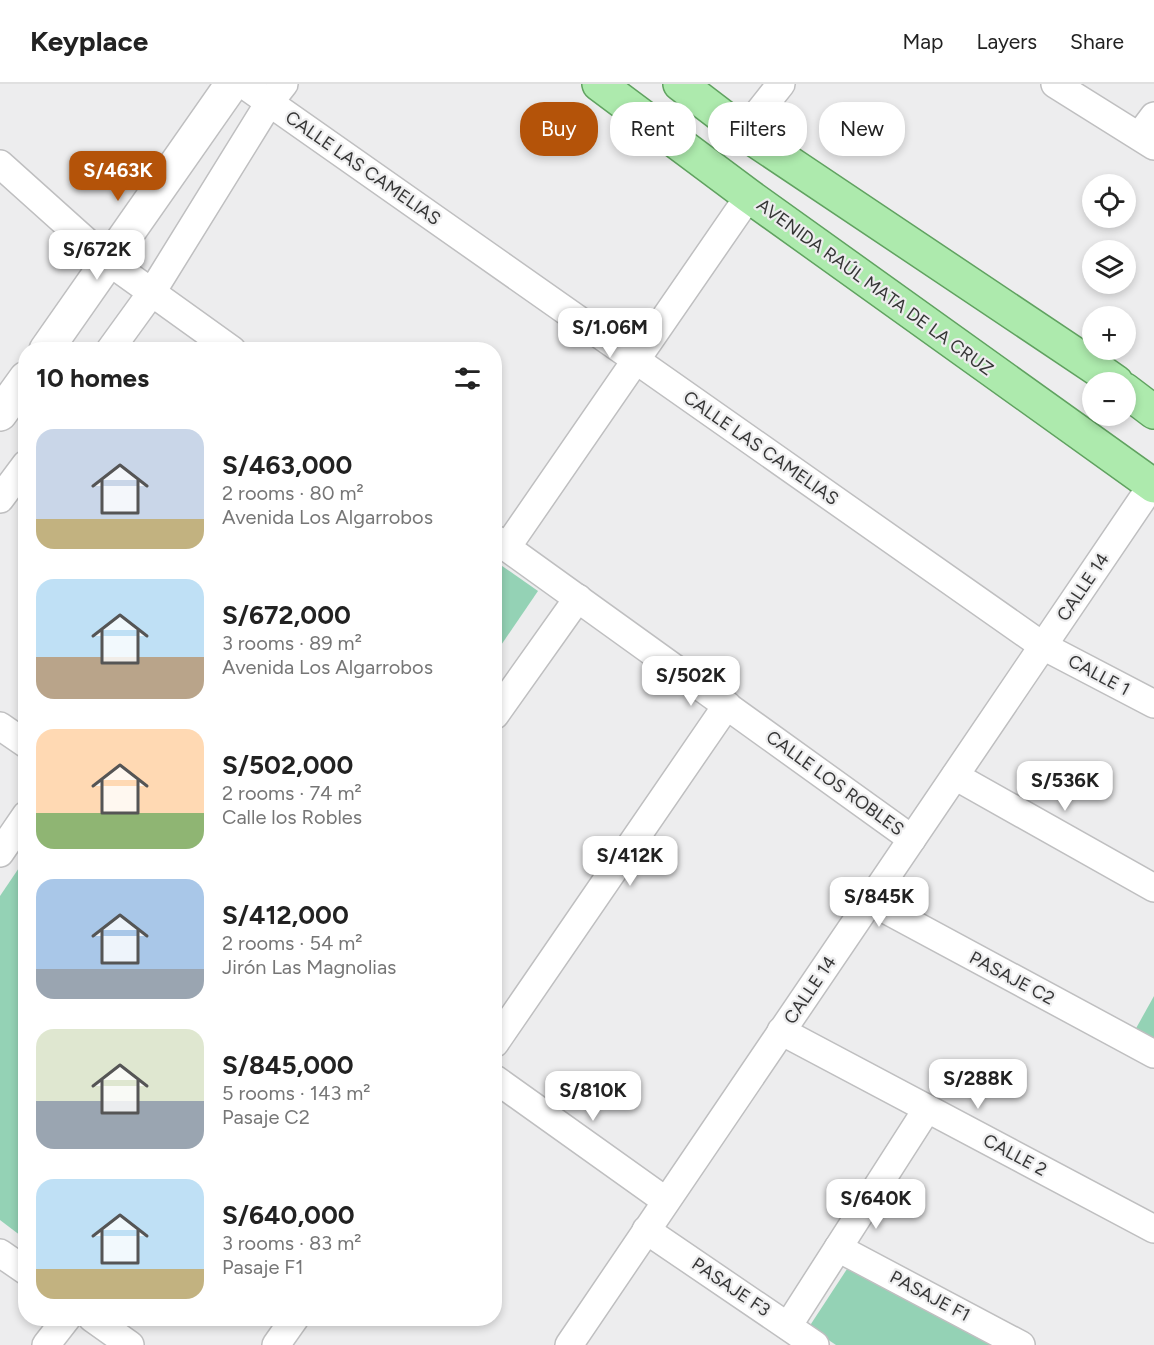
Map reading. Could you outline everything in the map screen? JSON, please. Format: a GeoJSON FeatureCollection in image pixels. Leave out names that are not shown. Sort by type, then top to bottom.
{"type":"FeatureCollection","features":[{"type":"Feature","properties":{"kind":"main road","name":"AVENIDA RAÚL MATA DE LA CRUZ"},"geometry":{"type":"LineString","coordinates":[[599,84],[749,196],[1153,486]]}},
{"type":"Feature","properties":{"kind":"main road"},"geometry":{"type":"LineString","coordinates":[[680,84],[708,105]]}},
{"type":"Feature","properties":{"kind":"main road"},"geometry":{"type":"LineString","coordinates":[[779,156],[1102,372]]}},
{"type":"Feature","properties":{"kind":"main road"},"geometry":{"type":"LineString","coordinates":[[1136,398],[1154,412]]}},
{"type":"Feature","properties":{"kind":"street"},"geometry":{"type":"LineString","coordinates":[[52,342],[232,84]]}},
{"type":"Feature","properties":{"kind":"street","name":"CALLE LAS CAMELIAS"},"geometry":{"type":"LineString","coordinates":[[243,84],[277,93],[637,360],[1043,646]]}},
{"type":"Feature","properties":{"kind":"street"},"geometry":{"type":"LineString","coordinates":[[767,102],[781,84]]}},
{"type":"Feature","properties":{"kind":"street"},"geometry":{"type":"LineString","coordinates":[[1055,84],[1149,133]]}},
{"type":"Feature","properties":{"kind":"street"},"geometry":{"type":"LineString","coordinates":[[116,342],[152,292],[277,93]]}},
{"type":"Feature","properties":{"kind":"street"},"geometry":{"type":"LineString","coordinates":[[0,164],[108,261],[221,342]]}},
{"type":"Feature","properties":{"kind":"street"},"geometry":{"type":"LineString","coordinates":[[502,542],[637,360],[749,196]]}},
{"type":"Feature","properties":{"kind":"street"},"geometry":{"type":"LineString","coordinates":[[0,414],[18,389]]}},
{"type":"Feature","properties":{"kind":"street"},"geometry":{"type":"LineString","coordinates":[[0,499],[18,475]]}},
{"type":"Feature","properties":{"kind":"street","name":"CALLE 14"},"geometry":{"type":"LineString","coordinates":[[569,1345],[1153,486]]}},
{"type":"Feature","properties":{"kind":"street","name":"CALLE LOS ROBLES"},"geometry":{"type":"LineString","coordinates":[[502,544],[912,839]]}},
{"type":"Feature","properties":{"kind":"street"},"geometry":{"type":"LineString","coordinates":[[502,705],[578,598]]}},
{"type":"Feature","properties":{"kind":"street","name":"CALLE 1"},"geometry":{"type":"LineString","coordinates":[[1043,646],[1154,704]]}},
{"type":"Feature","properties":{"kind":"street"},"geometry":{"type":"LineString","coordinates":[[502,1033],[727,705]]}},
{"type":"Feature","properties":{"kind":"street"},"geometry":{"type":"LineString","coordinates":[[0,726],[18,738]]}},
{"type":"Feature","properties":{"kind":"street"},"geometry":{"type":"LineString","coordinates":[[955,776],[1154,888]]}},
{"type":"Feature","properties":{"kind":"street"},"geometry":{"type":"LineString","coordinates":[[0,853],[18,827]]}},
{"type":"Feature","properties":{"kind":"street","name":"PASAJE C2"},"geometry":{"type":"LineString","coordinates":[[870,901],[1154,1054]]}},
{"type":"Feature","properties":{"kind":"street","name":"CALLE 2"},"geometry":{"type":"LineString","coordinates":[[781,1031],[1154,1229]]}},
{"type":"Feature","properties":{"kind":"street"},"geometry":{"type":"LineString","coordinates":[[502,1084],[666,1201]]}},
{"type":"Feature","properties":{"kind":"street"},"geometry":{"type":"LineString","coordinates":[[788,1326],[927,1109]]}},
{"type":"Feature","properties":{"kind":"street","name":"PASAJE F3"},"geometry":{"type":"LineString","coordinates":[[646,1230],[815,1345]]}},
{"type":"Feature","properties":{"kind":"street","name":"PASAJE F1"},"geometry":{"type":"LineString","coordinates":[[838,1248],[1021,1345]]}},
{"type":"Feature","properties":{"kind":"street"},"geometry":{"type":"LineString","coordinates":[[0,1253],[18,1265]]}},
{"type":"Feature","properties":{"kind":"street"},"geometry":{"type":"LineString","coordinates":[[46,1345],[61,1326]]}},
{"type":"Feature","properties":{"kind":"street"},"geometry":{"type":"LineString","coordinates":[[103,1326],[130,1345]]}},
{"type":"Feature","properties":{"kind":"street"},"geometry":{"type":"LineString","coordinates":[[276,1345],[289,1326]]}},
{"type":"Feature","properties":{"kind":"green space"},"geometry":{"type":"Polygon","coordinates":[[[502,566],[538,591],[502,644],[502,566]]]}},
{"type":"Feature","properties":{"kind":"green space"},"geometry":{"type":"Polygon","coordinates":[[[18,869],[18,1234],[0,1220],[0,896],[18,869]]]}},
{"type":"Feature","properties":{"kind":"green space"},"geometry":{"type":"Polygon","coordinates":[[[1154,996],[1154,1042],[1134,1032],[1154,996]]]}},
{"type":"Feature","properties":{"kind":"green space"},"geometry":{"type":"Polygon","coordinates":[[[847,1269],[991,1345],[836,1345],[809,1327],[847,1269]]]}}]}
